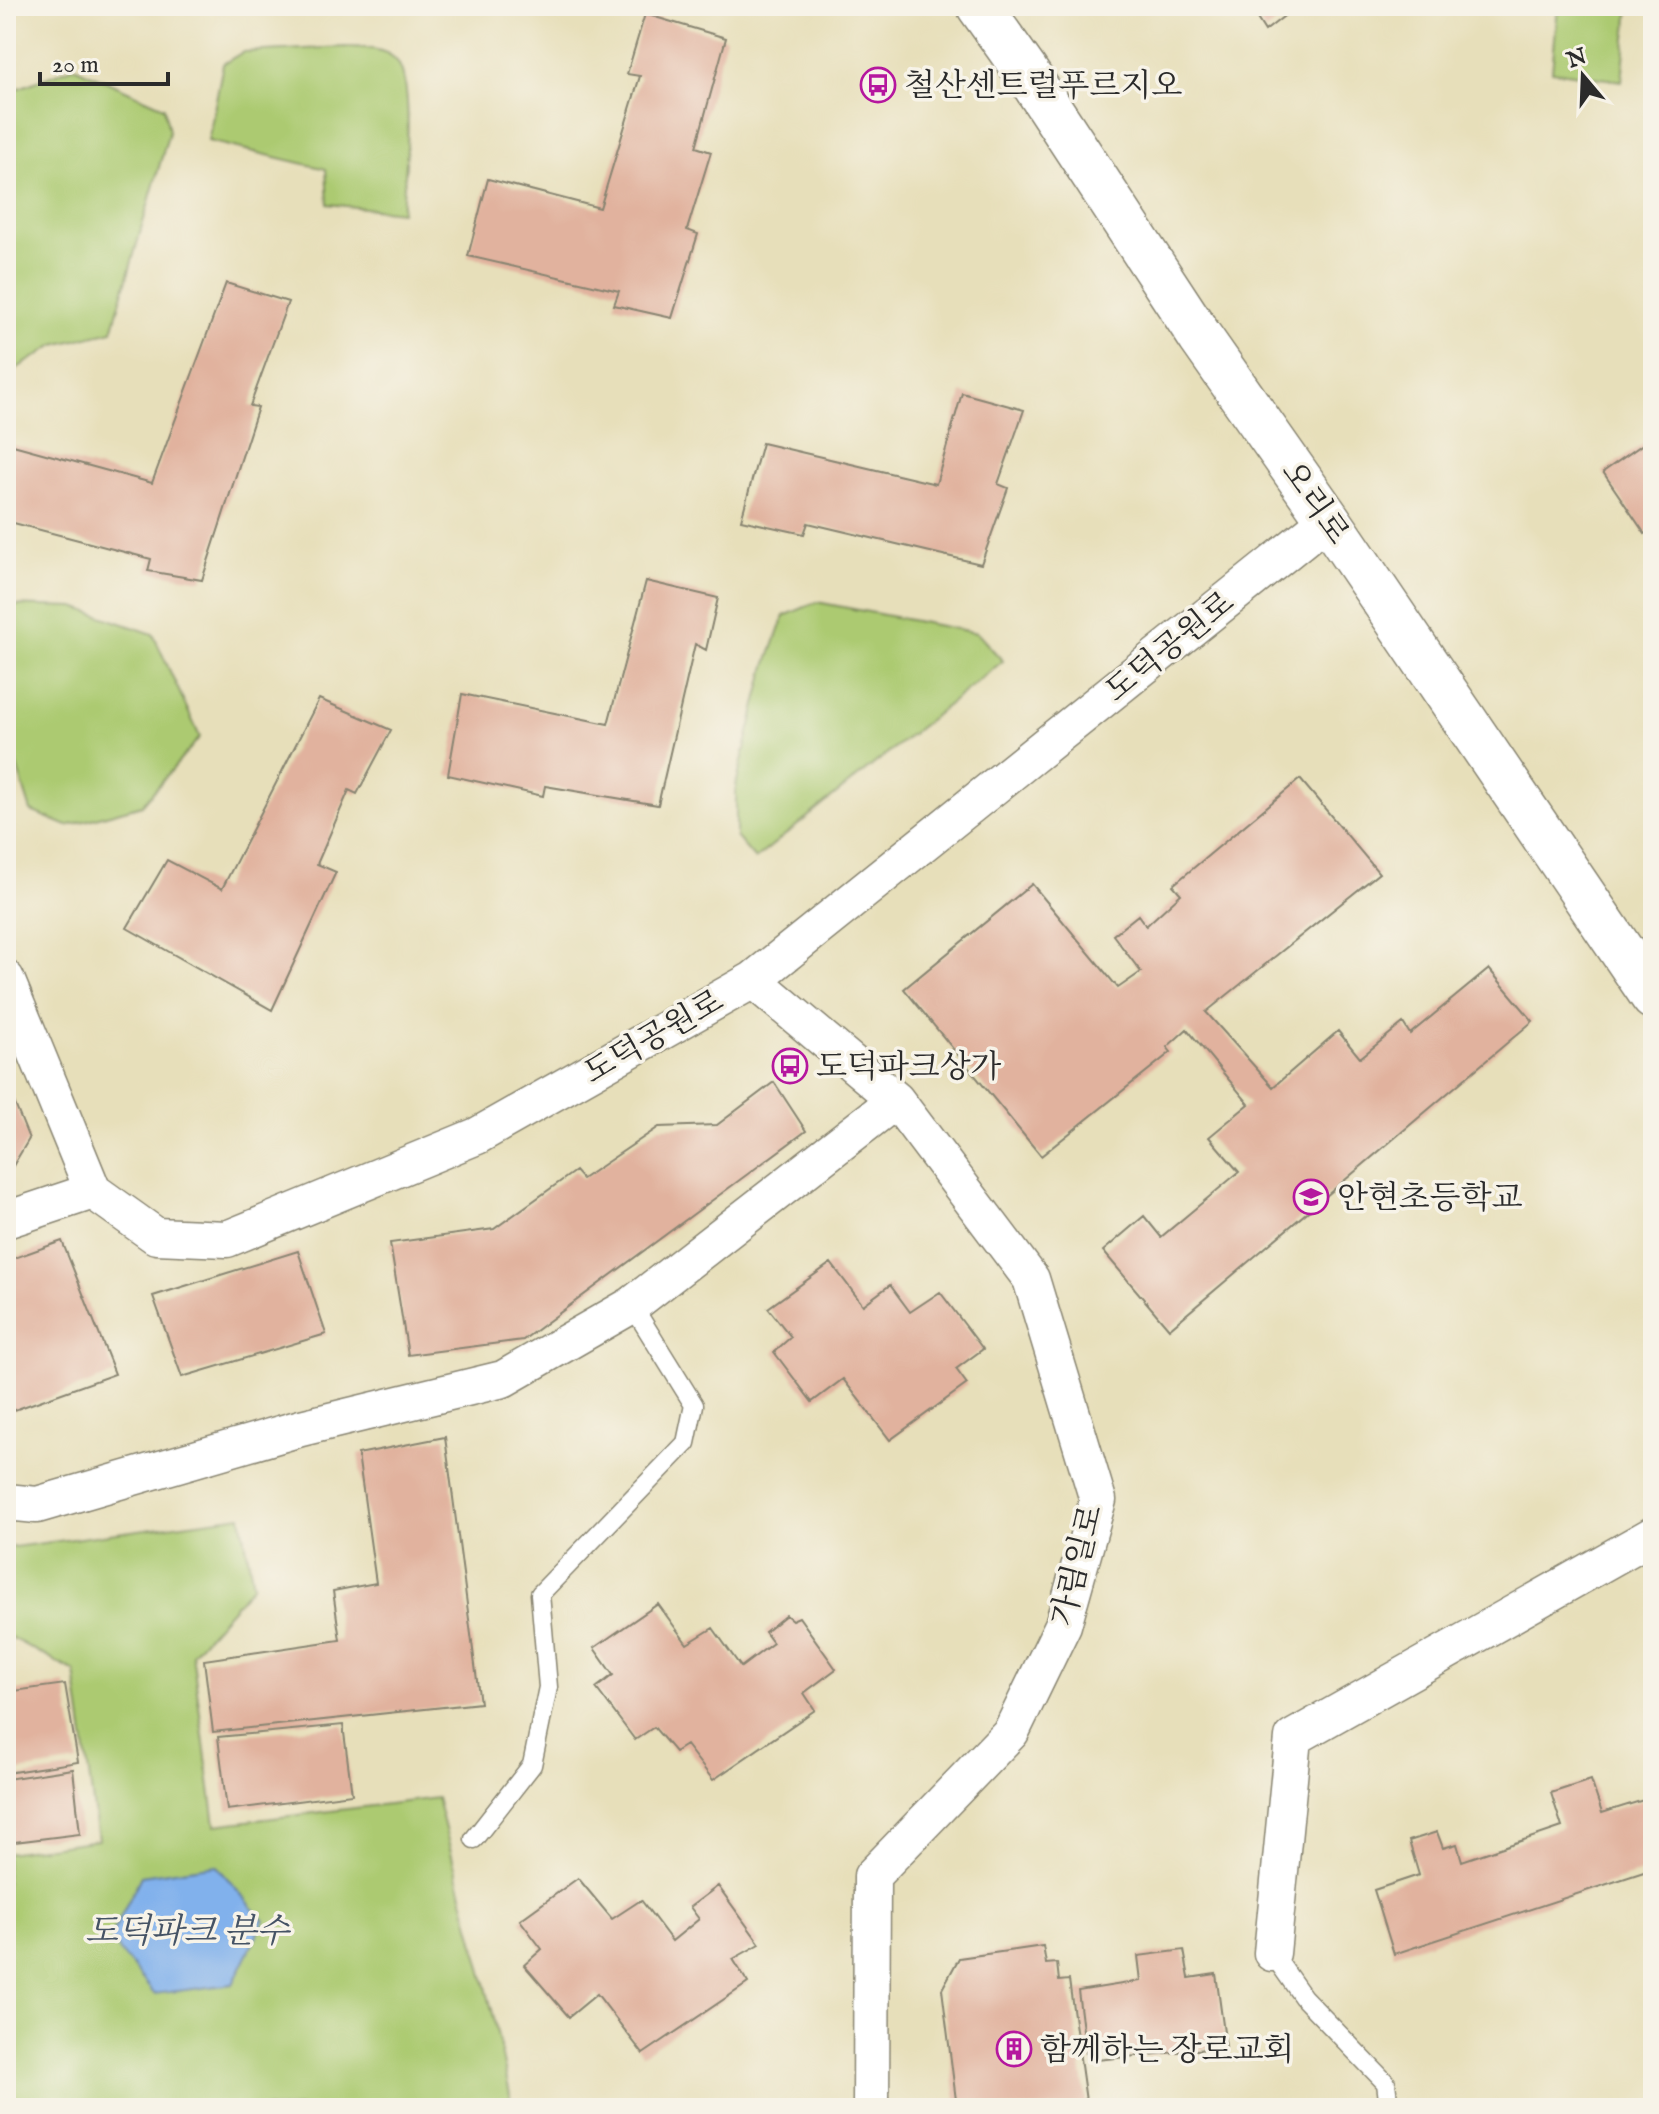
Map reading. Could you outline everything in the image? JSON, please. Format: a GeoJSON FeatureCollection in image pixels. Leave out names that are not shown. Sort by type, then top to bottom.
{"type":"FeatureCollection","features":[{"type":"Feature","properties":{"kind":"main road","name":"오리로"},"geometry":{"type":"LineString","coordinates":[[979,6],[1026,72],[1200,337],[1328,519],[1653,997]]}},
{"type":"Feature","properties":{"kind":"street","name":"도덕공원로"},"geometry":{"type":"LineString","coordinates":[[93,1191],[156,1236],[227,1239],[477,1136],[753,980],[1328,519]]}},
{"type":"Feature","properties":{"kind":"street"},"geometry":{"type":"LineString","coordinates":[[6,979],[93,1191],[6,1220]]}},
{"type":"Feature","properties":{"kind":"street","name":"가림일로"},"geometry":{"type":"LineString","coordinates":[[753,980],[896,1100],[1031,1279],[1098,1500],[1063,1625],[1011,1732],[872,1876],[871,2108]]}},
{"type":"Feature","properties":{"kind":"street"},"geometry":{"type":"LineString","coordinates":[[6,1502],[37,1505],[315,1425],[503,1379],[632,1305],[896,1100]]}},
{"type":"Feature","properties":{"kind":"street"},"geometry":{"type":"LineString","coordinates":[[1272,1953],[1293,1738],[1653,1535]]}},
{"type":"Feature","properties":{"kind":"lane"},"geometry":{"type":"LineString","coordinates":[[474,1839],[532,1765],[548,1687],[540,1594],[686,1443],[694,1405],[632,1305]]}},
{"type":"Feature","properties":{"kind":"lane"},"geometry":{"type":"LineString","coordinates":[[1272,1953],[1303,1997],[1386,2083],[1389,2108]]}},
{"type":"Feature","properties":{"kind":"green space"},"geometry":{"type":"Polygon","coordinates":[[[1558,6],[1629,6],[1622,81],[1552,71],[1558,6]]]}},
{"type":"Feature","properties":{"kind":"green space"},"geometry":{"type":"Polygon","coordinates":[[[346,47],[384,52],[394,58],[401,69],[408,131],[401,212],[328,204],[326,169],[208,141],[223,64],[243,52],[346,47]]]}},
{"type":"Feature","properties":{"kind":"green space"},"geometry":{"type":"Polygon","coordinates":[[[74,67],[164,107],[169,132],[112,331],[55,345],[6,375],[6,93],[74,67]]]}},
{"type":"Feature","properties":{"kind":"green space"},"geometry":{"type":"Polygon","coordinates":[[[817,602],[977,633],[1003,661],[755,859],[736,837],[736,785],[765,669],[784,616],[817,602]]]}},
{"type":"Feature","properties":{"kind":"green space"},"geometry":{"type":"Polygon","coordinates":[[[6,605],[75,607],[153,634],[200,737],[142,805],[67,826],[31,811],[6,731],[6,605]]]}},
{"type":"Feature","properties":{"kind":"green space"},"geometry":{"type":"Polygon","coordinates":[[[241,1516],[253,1585],[192,1653],[215,1825],[437,1798],[493,2014],[513,2108],[6,2108],[6,1853],[98,1840],[75,1672],[6,1635],[6,1548],[241,1516]]]}},
{"type":"Feature","properties":{"kind":"water","name":"도덕파크 분수"},"geometry":{"type":"Polygon","coordinates":[[[216,1865],[264,1921],[233,1984],[154,1994],[110,1938],[141,1876],[216,1865]]]}},
{"type":"Feature","properties":{"kind":"building"},"geometry":{"type":"Polygon","coordinates":[[[1249,6],[1297,6],[1265,31],[1249,6]]]}},
{"type":"Feature","properties":{"kind":"building"},"geometry":{"type":"Polygon","coordinates":[[[645,14],[726,38],[696,147],[711,152],[687,230],[698,234],[672,318],[614,305],[619,291],[468,256],[488,179],[600,208],[640,76],[627,74],[645,14]]]}},
{"type":"Feature","properties":{"kind":"building"},"geometry":{"type":"Polygon","coordinates":[[[226,283],[288,302],[250,406],[258,407],[202,580],[148,571],[151,559],[6,521],[6,465],[13,445],[152,483],[226,283]]]}},
{"type":"Feature","properties":{"kind":"building"},"geometry":{"type":"Polygon","coordinates":[[[962,393],[1024,410],[998,484],[1008,488],[981,564],[808,523],[804,534],[741,520],[762,443],[936,484],[962,393]]]}},
{"type":"Feature","properties":{"kind":"building"},"geometry":{"type":"Polygon","coordinates":[[[1653,437],[1653,528],[1645,534],[1603,472],[1653,437]]]}},
{"type":"Feature","properties":{"kind":"building"},"geometry":{"type":"Polygon","coordinates":[[[646,581],[718,598],[706,650],[695,644],[658,805],[545,786],[543,796],[448,775],[462,694],[608,724],[646,581]]]}},
{"type":"Feature","properties":{"kind":"building"},"geometry":{"type":"Polygon","coordinates":[[[319,699],[391,730],[357,794],[349,790],[317,864],[336,872],[272,1010],[127,928],[167,860],[222,889],[319,699]]]}},
{"type":"Feature","properties":{"kind":"building"},"geometry":{"type":"Polygon","coordinates":[[[1300,779],[1379,873],[1206,1012],[1273,1087],[1338,1031],[1360,1058],[1403,1023],[1410,1034],[1489,969],[1533,1021],[1169,1329],[1103,1251],[1144,1216],[1161,1237],[1239,1172],[1209,1137],[1249,1104],[1187,1029],[1167,1047],[1171,1052],[1041,1156],[904,989],[1032,884],[1118,988],[1141,972],[1113,935],[1138,915],[1146,926],[1181,894],[1173,885],[1300,779]]]}},
{"type":"Feature","properties":{"kind":"building"},"geometry":{"type":"Polygon","coordinates":[[[6,1082],[29,1139],[11,1169],[6,1170],[6,1082]]]}},
{"type":"Feature","properties":{"kind":"building"},"geometry":{"type":"Polygon","coordinates":[[[774,1082],[806,1131],[523,1340],[408,1355],[390,1243],[494,1229],[575,1171],[582,1179],[659,1127],[717,1125],[774,1082]]]}},
{"type":"Feature","properties":{"kind":"building"},"geometry":{"type":"Polygon","coordinates":[[[62,1241],[115,1374],[6,1413],[6,1261],[62,1241]]]}},
{"type":"Feature","properties":{"kind":"building"},"geometry":{"type":"Polygon","coordinates":[[[298,1251],[326,1334],[182,1377],[153,1296],[298,1251]]]}},
{"type":"Feature","properties":{"kind":"building"},"geometry":{"type":"Polygon","coordinates":[[[831,1263],[863,1305],[890,1285],[910,1312],[940,1292],[983,1349],[956,1369],[967,1384],[890,1440],[843,1379],[812,1402],[774,1352],[791,1337],[768,1308],[831,1263]]]}},
{"type":"Feature","properties":{"kind":"building"},"geometry":{"type":"Polygon","coordinates":[[[445,1437],[480,1703],[213,1732],[204,1660],[340,1640],[333,1591],[376,1583],[358,1454],[445,1437]]]}},
{"type":"Feature","properties":{"kind":"building"},"geometry":{"type":"Polygon","coordinates":[[[658,1604],[687,1644],[713,1628],[741,1667],[773,1643],[765,1632],[786,1615],[792,1620],[799,1617],[836,1669],[804,1693],[815,1710],[713,1780],[686,1745],[675,1752],[654,1727],[635,1740],[596,1688],[613,1675],[594,1648],[658,1604]]]}},
{"type":"Feature","properties":{"kind":"building"},"geometry":{"type":"Polygon","coordinates":[[[65,1684],[78,1762],[6,1773],[6,1692],[65,1684]]]}},
{"type":"Feature","properties":{"kind":"building"},"geometry":{"type":"Polygon","coordinates":[[[343,1725],[352,1794],[227,1810],[218,1737],[343,1725]]]}},
{"type":"Feature","properties":{"kind":"building"},"geometry":{"type":"Polygon","coordinates":[[[73,1769],[80,1834],[6,1843],[6,1779],[73,1769]]]}},
{"type":"Feature","properties":{"kind":"building"},"geometry":{"type":"Polygon","coordinates":[[[1591,1780],[1602,1813],[1653,1797],[1653,1869],[1394,1954],[1374,1890],[1419,1875],[1409,1841],[1437,1832],[1443,1848],[1457,1844],[1462,1861],[1562,1827],[1551,1793],[1591,1780]]]}},
{"type":"Feature","properties":{"kind":"building"},"geometry":{"type":"Polygon","coordinates":[[[578,1878],[612,1919],[641,1900],[672,1941],[699,1919],[690,1907],[718,1886],[760,1944],[733,1959],[748,1983],[643,2054],[597,1994],[569,2017],[524,1965],[542,1949],[520,1920],[578,1878]]]}},
{"type":"Feature","properties":{"kind":"building","name":"함께하는 장로교회"},"geometry":{"type":"Polygon","coordinates":[[[1043,1946],[1046,1964],[1057,1963],[1059,1981],[1069,1980],[1087,2108],[957,2108],[942,1989],[959,1958],[1043,1946]]]}},
{"type":"Feature","properties":{"kind":"building"},"geometry":{"type":"Polygon","coordinates":[[[1184,1950],[1189,1978],[1216,1974],[1226,2047],[1087,2061],[1078,1991],[1141,1981],[1138,1956],[1184,1950]]]}},
{"type":"Feature","properties":{"kind":"place","name":"철산센트럴푸르지오"},"geometry":{"type":"Point","coordinates":[878,85]}},
{"type":"Feature","properties":{"kind":"place","name":"도덕파크상가"},"geometry":{"type":"Point","coordinates":[790,1066]}},
{"type":"Feature","properties":{"kind":"place","name":"안현초등학교"},"geometry":{"type":"Point","coordinates":[1311,1197]}},
{"type":"Feature","properties":{"kind":"place","name":"함께하는 장로교회"},"geometry":{"type":"Point","coordinates":[1014,2049]}}]}
